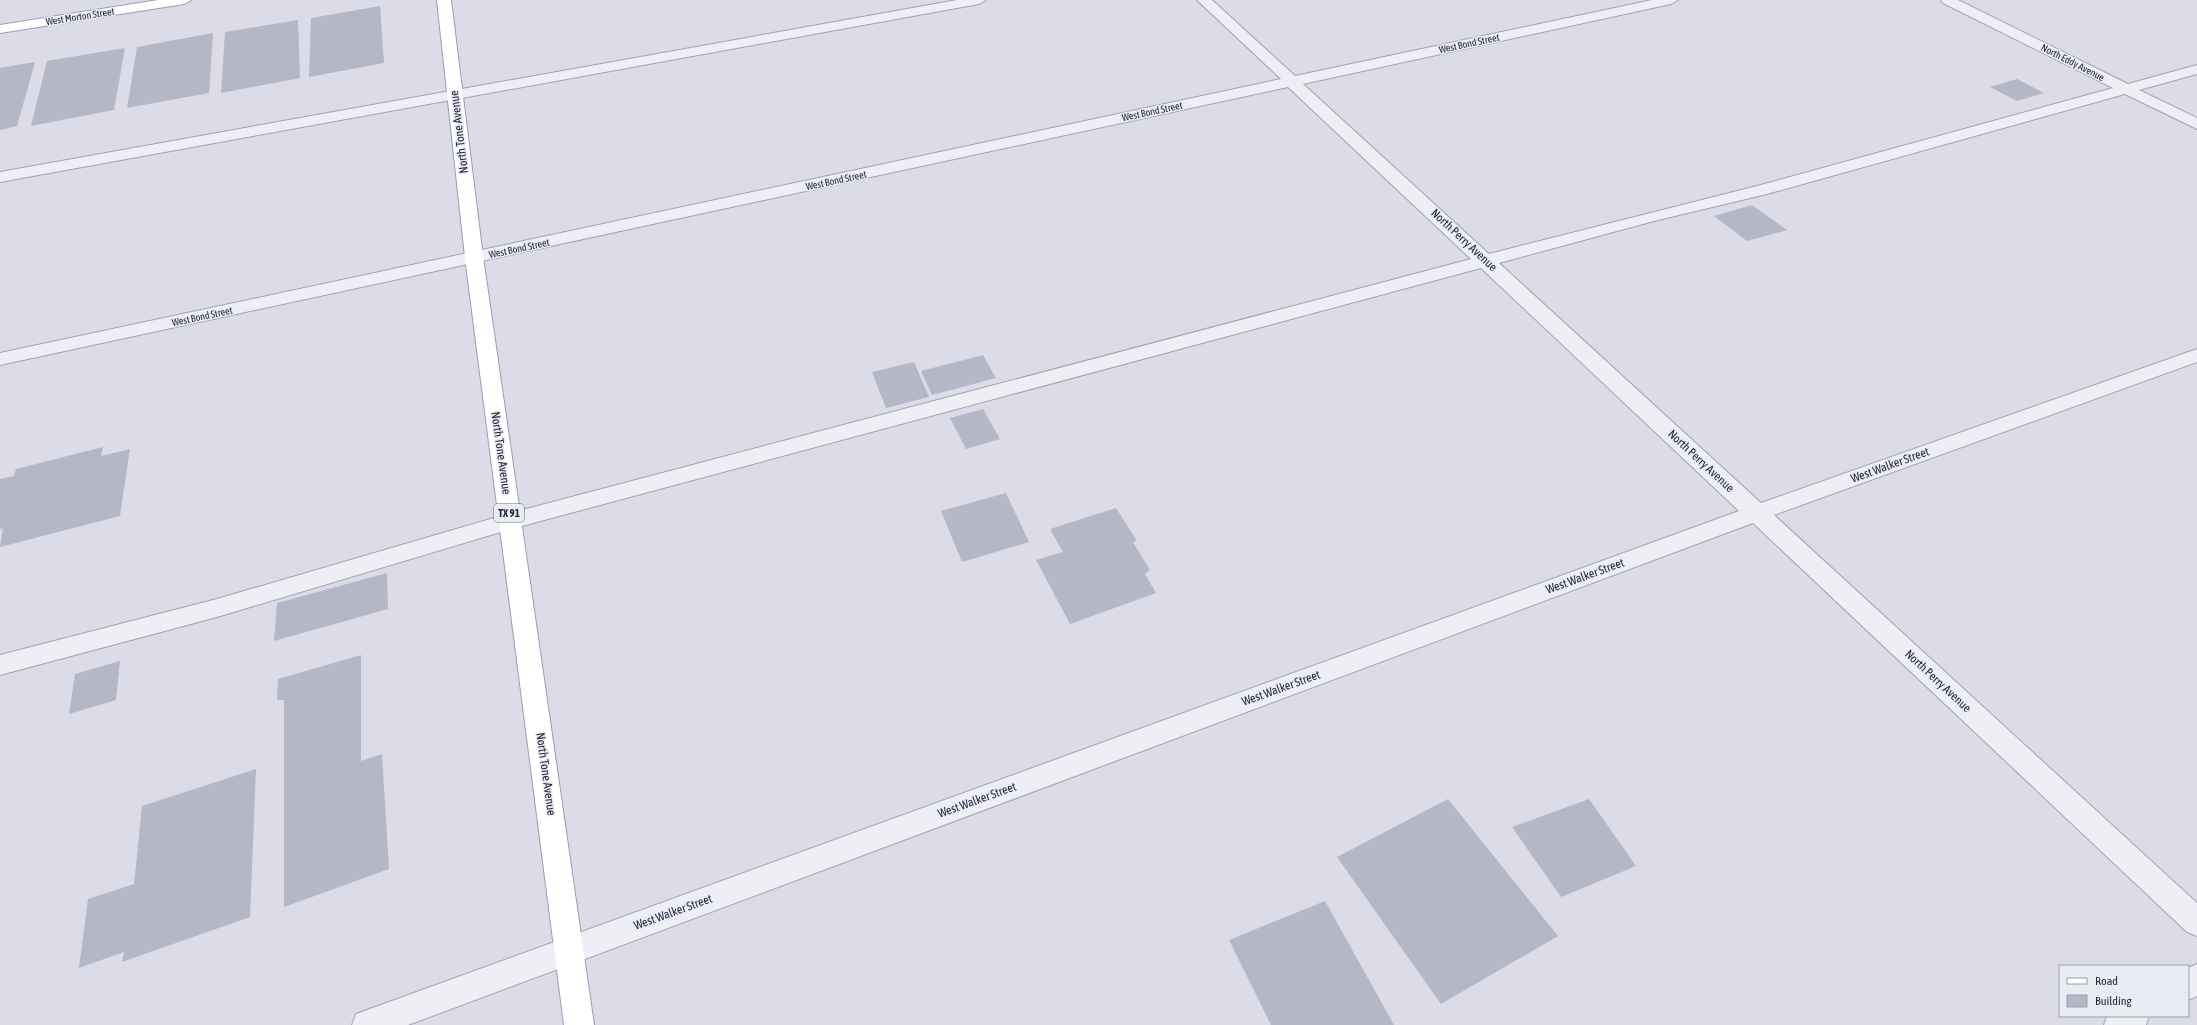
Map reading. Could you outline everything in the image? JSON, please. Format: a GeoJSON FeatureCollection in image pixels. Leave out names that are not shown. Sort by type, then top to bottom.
{"type":"FeatureCollection","features":[{"type":"Feature","properties":{"kind":"main road","name":"West Morton Street"},"geometry":{"type":"LineString","coordinates":[[0,29],[184,0]]}},
{"type":"Feature","properties":{"kind":"main road","name":"North Tone Avenue"},"geometry":{"type":"LineString","coordinates":[[444,0],[474,257],[570,950],[579,1025]]}},
{"type":"Feature","properties":{"kind":"street"},"geometry":{"type":"LineString","coordinates":[[0,177],[979,0]]}},
{"type":"Feature","properties":{"kind":"street","name":"North Perry Avenue"},"geometry":{"type":"LineString","coordinates":[[1204,0],[2197,922]]}},
{"type":"Feature","properties":{"kind":"street","name":"West Bond Street"},"geometry":{"type":"LineString","coordinates":[[0,359],[1671,0]]}},
{"type":"Feature","properties":{"kind":"street","name":"North Eddy Avenue"},"geometry":{"type":"LineString","coordinates":[[1948,0],[2197,124]]}},
{"type":"Feature","properties":{"kind":"street"},"geometry":{"type":"LineString","coordinates":[[0,665],[217,608],[511,522],[1649,217],[1762,190],[2037,115],[2125,88],[2197,69]]}},
{"type":"Feature","properties":{"kind":"street","name":"West Walker Street"},"geometry":{"type":"LineString","coordinates":[[367,1025],[1757,513],[2197,355]]}},
{"type":"Feature","properties":{"kind":"street"},"geometry":{"type":"LineString","coordinates":[[2119,1025],[2132,1017]]}},
{"type":"Feature","properties":{"kind":"building"},"geometry":{"type":"Polygon","coordinates":[[[380,6],[384,63],[309,77],[311,18],[380,6]]]}},
{"type":"Feature","properties":{"kind":"building"},"geometry":{"type":"Polygon","coordinates":[[[298,20],[300,78],[221,93],[225,32],[298,20]]]}},
{"type":"Feature","properties":{"kind":"building"},"geometry":{"type":"Polygon","coordinates":[[[213,33],[209,93],[127,108],[137,47],[213,33]]]}},
{"type":"Feature","properties":{"kind":"building"},"geometry":{"type":"Polygon","coordinates":[[[125,48],[114,110],[31,126],[47,61],[125,48]]]}},
{"type":"Feature","properties":{"kind":"building"},"geometry":{"type":"Polygon","coordinates":[[[35,62],[17,126],[0,130],[0,68],[35,62]]]}},
{"type":"Feature","properties":{"kind":"building"},"geometry":{"type":"Polygon","coordinates":[[[2017,79],[2044,93],[2017,101],[1990,87],[2017,79]]]}},
{"type":"Feature","properties":{"kind":"building"},"geometry":{"type":"Polygon","coordinates":[[[1752,205],[1787,230],[1747,241],[1714,216],[1752,205]]]}},
{"type":"Feature","properties":{"kind":"building"},"geometry":{"type":"Polygon","coordinates":[[[983,355],[996,378],[932,395],[921,371],[983,355]]]}},
{"type":"Feature","properties":{"kind":"building"},"geometry":{"type":"Polygon","coordinates":[[[914,362],[929,397],[886,408],[872,372],[914,362]]]}},
{"type":"Feature","properties":{"kind":"building"},"geometry":{"type":"Polygon","coordinates":[[[983,409],[1000,439],[966,449],[950,418],[983,409]]]}},
{"type":"Feature","properties":{"kind":"building"},"geometry":{"type":"Polygon","coordinates":[[[103,447],[101,456],[130,449],[120,516],[0,547],[3,528],[0,529],[0,479],[14,476],[16,469],[103,447]]]}},
{"type":"Feature","properties":{"kind":"building"},"geometry":{"type":"Polygon","coordinates":[[[1006,493],[1029,542],[962,562],[941,511],[1006,493]]]}},
{"type":"Feature","properties":{"kind":"building"},"geometry":{"type":"Polygon","coordinates":[[[1116,508],[1137,541],[1133,542],[1150,570],[1145,574],[1156,593],[1070,624],[1036,560],[1063,552],[1050,529],[1116,508]]]}},
{"type":"Feature","properties":{"kind":"building"},"geometry":{"type":"Polygon","coordinates":[[[387,573],[388,609],[274,641],[277,603],[387,573]]]}},
{"type":"Feature","properties":{"kind":"building"},"geometry":{"type":"Polygon","coordinates":[[[361,655],[361,761],[382,754],[389,869],[284,907],[284,700],[277,700],[278,679],[361,655]]]}},
{"type":"Feature","properties":{"kind":"building"},"geometry":{"type":"Polygon","coordinates":[[[120,661],[116,700],[69,714],[75,674],[120,661]]]}},
{"type":"Feature","properties":{"kind":"building"},"geometry":{"type":"Polygon","coordinates":[[[256,769],[250,917],[122,962],[124,952],[79,968],[88,899],[134,884],[142,806],[256,769]]]}},
{"type":"Feature","properties":{"kind":"building"},"geometry":{"type":"Polygon","coordinates":[[[1448,799],[1558,936],[1441,1004],[1337,857],[1448,799]]]}},
{"type":"Feature","properties":{"kind":"building"},"geometry":{"type":"Polygon","coordinates":[[[1589,799],[1636,866],[1561,897],[1512,827],[1589,799]]]}},
{"type":"Feature","properties":{"kind":"building"},"geometry":{"type":"Polygon","coordinates":[[[1325,901],[1394,1025],[1271,1025],[1229,940],[1325,901]]]}}]}
